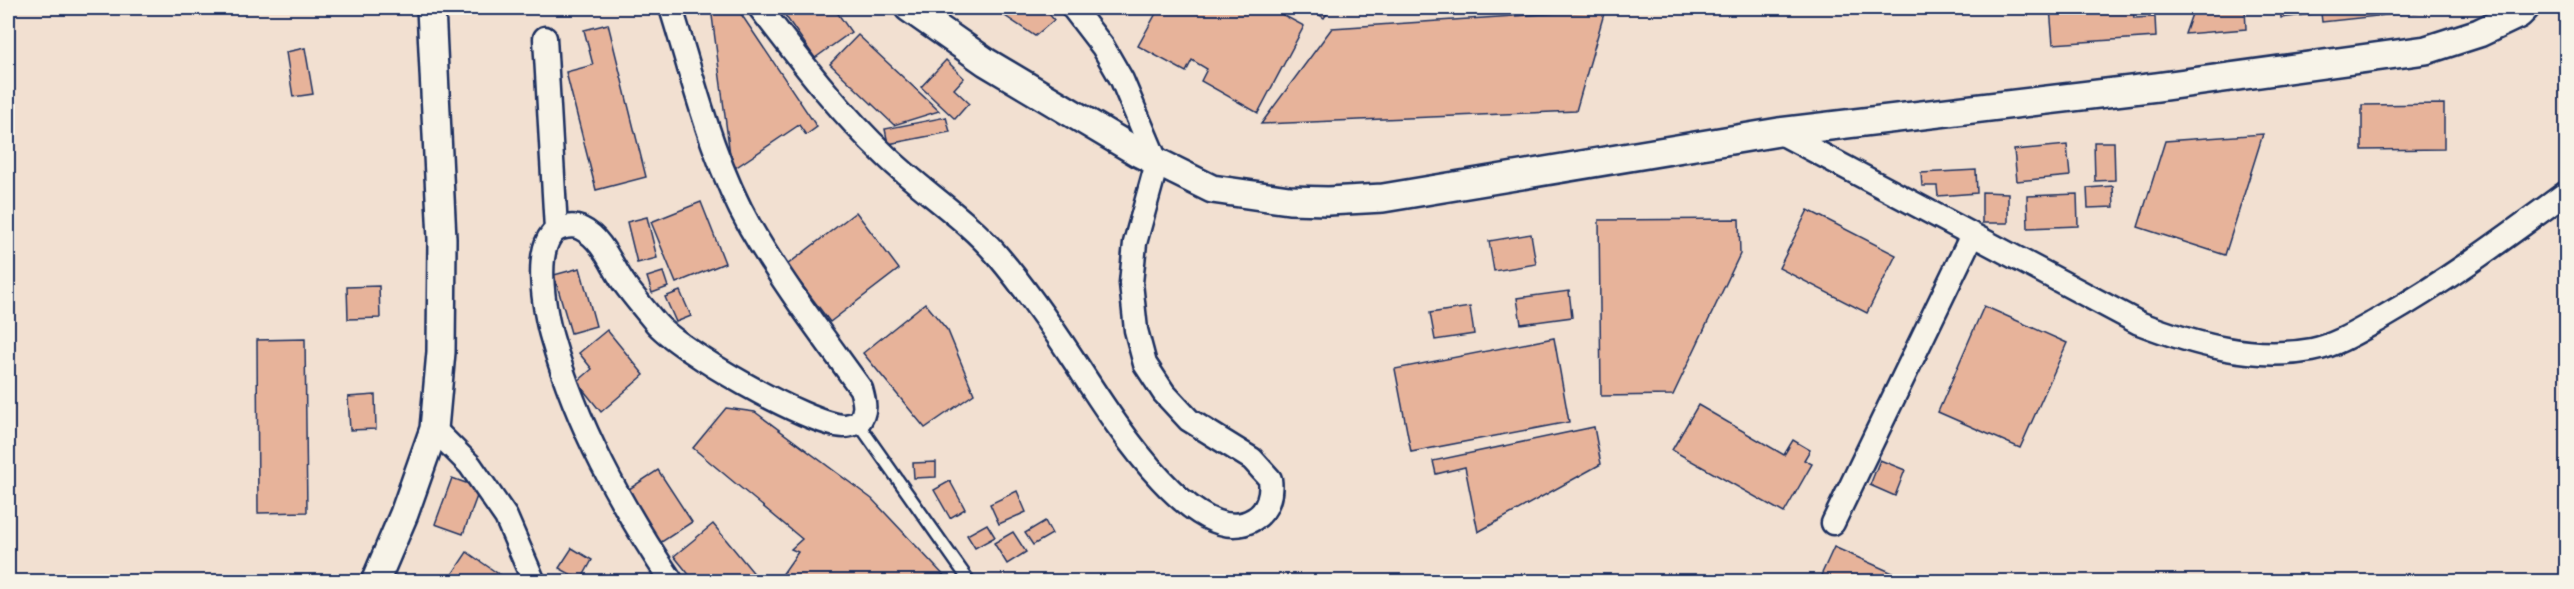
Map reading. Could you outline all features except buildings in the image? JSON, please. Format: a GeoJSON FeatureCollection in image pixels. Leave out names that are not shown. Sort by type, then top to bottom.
{"type":"FeatureCollection","features":[{"type":"Feature","properties":{"kind":"street"},"geometry":{"type":"LineString","coordinates":[[375,582],[404,514],[434,429],[441,352],[442,239],[431,8]]}},
{"type":"Feature","properties":{"kind":"street"},"geometry":{"type":"LineString","coordinates":[[671,8],[720,164],[749,226],[794,296],[861,389],[865,403],[863,416],[858,423],[844,426],[762,394],[719,370],[657,325],[625,285],[596,240],[584,229],[570,225],[556,230],[547,241],[542,280],[546,318],[560,366],[620,501],[672,582]]}},
{"type":"Feature","properties":{"kind":"street"},"geometry":{"type":"LineString","coordinates":[[760,8],[828,97],[858,130],[997,255],[1072,358],[1107,413],[1154,472],[1202,516],[1222,522],[1245,523],[1256,518],[1265,508],[1269,500],[1270,479],[1252,459],[1189,420],[1164,393],[1144,364],[1131,283],[1135,243],[1157,164],[1122,80],[1102,47],[1073,8]]}},
{"type":"Feature","properties":{"kind":"street"},"geometry":{"type":"LineString","coordinates":[[909,8],[986,62],[1157,164],[1212,189],[1250,196],[1328,201],[1383,198],[1779,132],[2157,87],[2426,50],[2479,33],[2519,14],[2525,8]]}},
{"type":"Feature","properties":{"kind":"street"},"geometry":{"type":"LineString","coordinates":[[545,38],[556,230]]}},
{"type":"Feature","properties":{"kind":"street"},"geometry":{"type":"LineString","coordinates":[[1779,132],[2139,323],[2190,343],[2240,351],[2277,353],[2313,350],[2342,340],[2452,276],[2566,193]]}},
{"type":"Feature","properties":{"kind":"street"},"geometry":{"type":"LineString","coordinates":[[1833,523],[1972,236]]}},
{"type":"Feature","properties":{"kind":"street"},"geometry":{"type":"LineString","coordinates":[[434,429],[471,465],[500,508],[534,582]]}},
{"type":"Feature","properties":{"kind":"lane"},"geometry":{"type":"LineString","coordinates":[[858,423],[970,582]]}}]}
